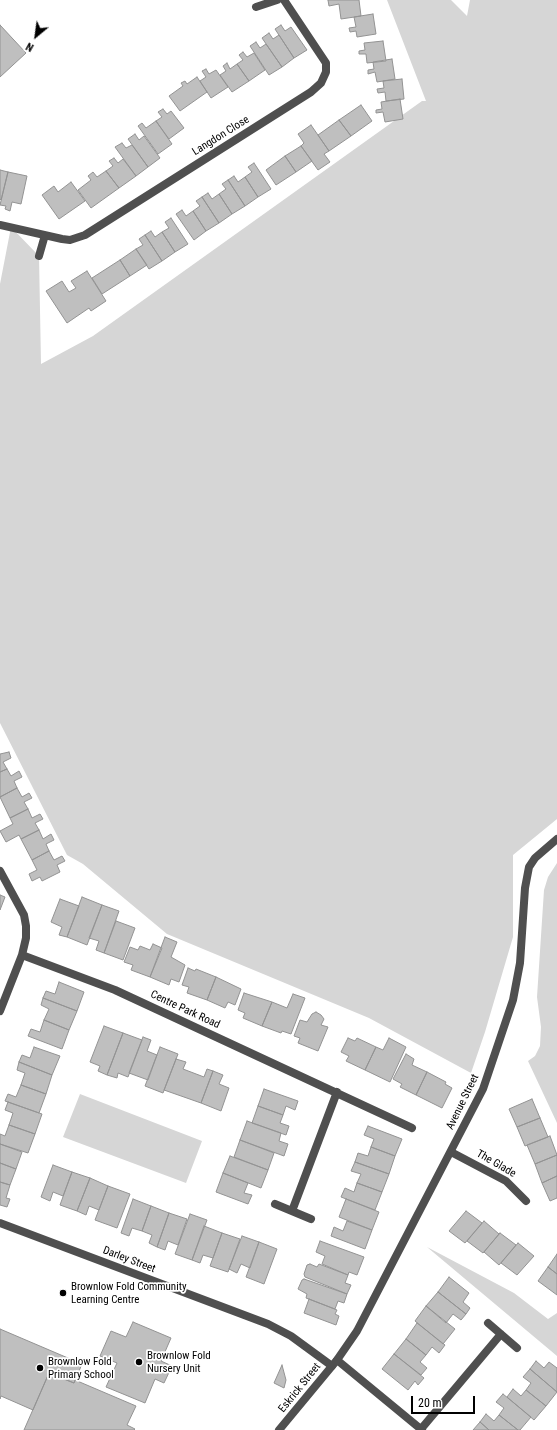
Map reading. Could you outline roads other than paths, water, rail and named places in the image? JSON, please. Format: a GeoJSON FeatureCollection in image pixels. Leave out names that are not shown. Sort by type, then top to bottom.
{"type":"FeatureCollection","features":[{"type":"Feature","properties":{"kind":"street"},"geometry":{"type":"LineString","coordinates":[[256,7],[277,0]]}},
{"type":"Feature","properties":{"kind":"street","name":"Langdon Close"},"geometry":{"type":"LineString","coordinates":[[0,225],[70,240],[85,235],[304,96],[321,83],[326,72],[326,62],[284,0]]}},
{"type":"Feature","properties":{"kind":"street"},"geometry":{"type":"LineString","coordinates":[[40,256],[45,235]]}},
{"type":"Feature","properties":{"kind":"street","name":"Avenue Street"},"geometry":{"type":"LineString","coordinates":[[335,1363],[357,1331],[483,1088],[513,1000],[520,963],[525,888],[529,867],[535,858],[557,839]]}},
{"type":"Feature","properties":{"kind":"street"},"geometry":{"type":"LineString","coordinates":[[0,871],[24,915],[26,938],[22,955],[0,1011]]}},
{"type":"Feature","properties":{"kind":"street","name":"Centre Park Road"},"geometry":{"type":"LineString","coordinates":[[22,955],[115,990],[412,1128]]}},
{"type":"Feature","properties":{"kind":"street"},"geometry":{"type":"LineString","coordinates":[[292,1211],[337,1092]]}},
{"type":"Feature","properties":{"kind":"street","name":"The Glade"},"geometry":{"type":"LineString","coordinates":[[451,1152],[506,1182],[526,1201]]}},
{"type":"Feature","properties":{"kind":"street"},"geometry":{"type":"LineString","coordinates":[[275,1204],[311,1219]]}},
{"type":"Feature","properties":{"kind":"street","name":"Darley Street"},"geometry":{"type":"LineString","coordinates":[[0,1223],[268,1324],[335,1363],[421,1430]]}},
{"type":"Feature","properties":{"kind":"street"},"geometry":{"type":"LineString","coordinates":[[488,1323],[517,1348]]}},
{"type":"Feature","properties":{"kind":"street"},"geometry":{"type":"LineString","coordinates":[[421,1430],[501,1334]]}},
{"type":"Feature","properties":{"kind":"street","name":"Eskrick Street"},"geometry":{"type":"LineString","coordinates":[[279,1430],[335,1363]]}},
{"type":"Feature","properties":{"kind":"place","name":"Brownlow Fold Community Learning Centre"},"geometry":{"type":"Point","coordinates":[63,1293]}},
{"type":"Feature","properties":{"kind":"place","name":"Brownlow Fold Nursery Unit"},"geometry":{"type":"Point","coordinates":[139,1362]}},
{"type":"Feature","properties":{"kind":"place","name":"Brownlow Fold Primary School"},"geometry":{"type":"Point","coordinates":[40,1368]}}]}
